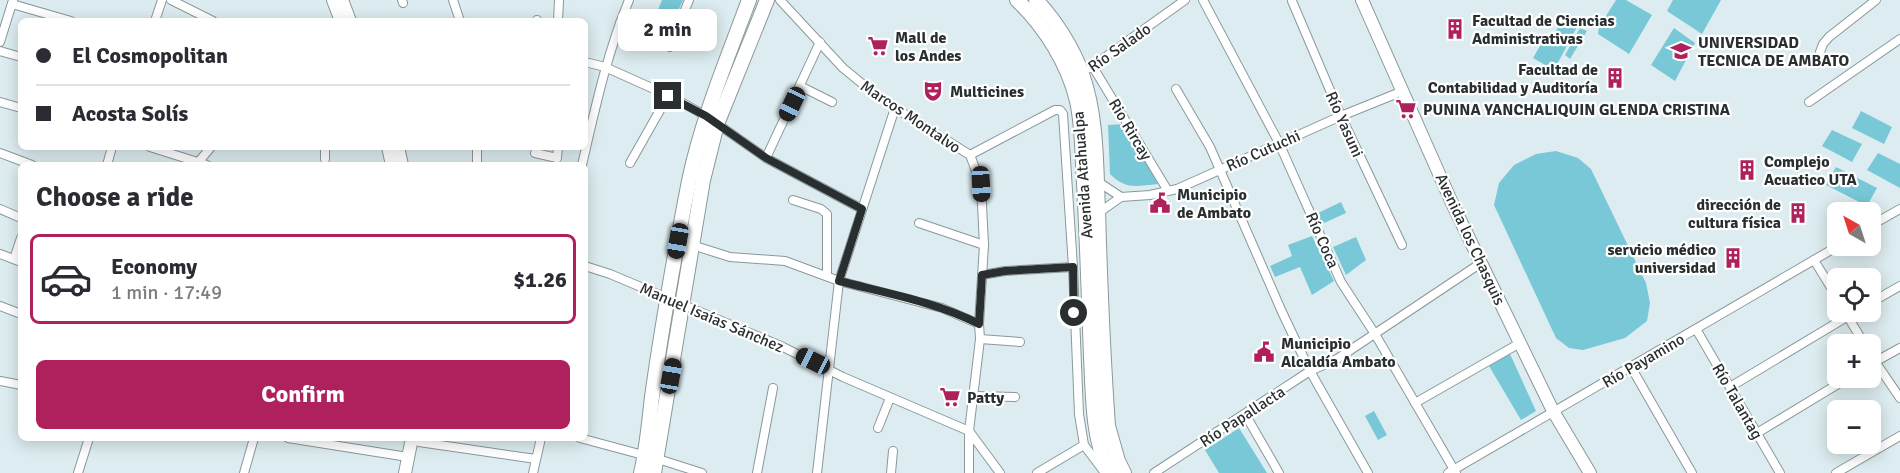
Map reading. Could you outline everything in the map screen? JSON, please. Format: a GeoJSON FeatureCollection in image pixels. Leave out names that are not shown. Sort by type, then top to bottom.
{"type":"FeatureCollection","features":[{"type":"Feature","properties":{"kind":"main road"},"geometry":{"type":"LineString","coordinates":[[654,473],[652,397],[690,178],[712,120],[749,0]]}},
{"type":"Feature","properties":{"kind":"main road"},"geometry":{"type":"LineString","coordinates":[[641,473],[652,457],[683,304],[712,120],[767,0]]}},
{"type":"Feature","properties":{"kind":"main road","name":"Avenida Atahualpa"},"geometry":{"type":"LineString","coordinates":[[1017,0],[1033,15],[1049,38],[1077,101],[1081,129],[1095,425],[1107,473]]}},
{"type":"Feature","properties":{"kind":"main road","name":"Avenida Atahualpa"},"geometry":{"type":"LineString","coordinates":[[1036,0],[1087,69],[1097,181],[1108,426],[1118,461],[1124,473]]}},
{"type":"Feature","properties":{"kind":"street"},"geometry":{"type":"LineString","coordinates":[[156,18],[162,0]]}},
{"type":"Feature","properties":{"kind":"street"},"geometry":{"type":"LineString","coordinates":[[333,0],[340,18]]}},
{"type":"Feature","properties":{"kind":"street"},"geometry":{"type":"LineString","coordinates":[[342,0],[349,18]]}},
{"type":"Feature","properties":{"kind":"street"},"geometry":{"type":"LineString","coordinates":[[453,0],[459,18]]}},
{"type":"Feature","properties":{"kind":"street"},"geometry":{"type":"LineString","coordinates":[[558,18],[559,0]]}},
{"type":"Feature","properties":{"kind":"street"},"geometry":{"type":"LineString","coordinates":[[588,140],[606,67],[629,0]]}},
{"type":"Feature","properties":{"kind":"street"},"geometry":{"type":"LineString","coordinates":[[620,23],[670,47],[689,0]]}},
{"type":"Feature","properties":{"kind":"street","name":"Marcos Montalvo"},"geometry":{"type":"LineString","coordinates":[[780,0],[843,68],[895,108],[970,155],[981,184],[984,244],[980,339],[969,431],[969,473]]}},
{"type":"Feature","properties":{"kind":"street","name":"Río Salado"},"geometry":{"type":"LineString","coordinates":[[1087,69],[1185,0]]}},
{"type":"Feature","properties":{"kind":"street","name":"Río Coca"},"geometry":{"type":"LineString","coordinates":[[1203,0],[1279,143],[1341,282],[1375,334],[1452,472]]}},
{"type":"Feature","properties":{"kind":"street","name":"Avenida los Chasquis"},"geometry":{"type":"LineString","coordinates":[[1362,0],[1481,263],[1553,411],[1590,473]]}},
{"type":"Feature","properties":{"kind":"street"},"geometry":{"type":"LineString","coordinates":[[1820,52],[1829,37],[1876,0]]}},
{"type":"Feature","properties":{"kind":"street"},"geometry":{"type":"LineString","coordinates":[[173,1],[203,18]]}},
{"type":"Feature","properties":{"kind":"street","name":"Río Yasuni"},"geometry":{"type":"LineString","coordinates":[[1292,1],[1341,116],[1401,245]]}},
{"type":"Feature","properties":{"kind":"street"},"geometry":{"type":"LineString","coordinates":[[0,42],[12,2],[61,18]]}},
{"type":"Feature","properties":{"kind":"street"},"geometry":{"type":"LineString","coordinates":[[1809,102],[1900,39]]}},
{"type":"Feature","properties":{"kind":"street"},"geometry":{"type":"LineString","coordinates":[[766,158],[820,42]]}},
{"type":"Feature","properties":{"kind":"street"},"geometry":{"type":"LineString","coordinates":[[0,51],[18,56]]}},
{"type":"Feature","properties":{"kind":"street"},"geometry":{"type":"LineString","coordinates":[[588,63],[606,67],[668,96],[712,120],[766,158],[862,209]]}},
{"type":"Feature","properties":{"kind":"street","name":"Rio Rircay"},"geometry":{"type":"LineString","coordinates":[[1087,69],[1168,191]]}},
{"type":"Feature","properties":{"kind":"street"},"geometry":{"type":"LineString","coordinates":[[800,86],[832,102]]}},
{"type":"Feature","properties":{"kind":"street"},"geometry":{"type":"LineString","coordinates":[[1176,89],[1210,147],[1310,371],[1368,473]]}},
{"type":"Feature","properties":{"kind":"street","name":"Río Cutuchi"},"geometry":{"type":"LineString","coordinates":[[1121,197],[1150,195],[1191,184],[1279,143],[1403,91]]}},
{"type":"Feature","properties":{"kind":"street"},"geometry":{"type":"LineString","coordinates":[[630,163],[668,96]]}},
{"type":"Feature","properties":{"kind":"street"},"geometry":{"type":"LineString","coordinates":[[0,102],[18,107]]}},
{"type":"Feature","properties":{"kind":"street"},"geometry":{"type":"LineString","coordinates":[[816,473],[839,281],[895,108]]}},
{"type":"Feature","properties":{"kind":"street"},"geometry":{"type":"LineString","coordinates":[[970,155],[1055,110],[1060,110],[1063,114],[1073,267],[1077,382],[1083,444],[1107,473]]}},
{"type":"Feature","properties":{"kind":"street"},"geometry":{"type":"LineString","coordinates":[[159,150],[194,162]]}},
{"type":"Feature","properties":{"kind":"street"},"geometry":{"type":"LineString","coordinates":[[325,150],[325,159]]}},
{"type":"Feature","properties":{"kind":"street"},"geometry":{"type":"LineString","coordinates":[[535,153],[557,158],[558,150]]}},
{"type":"Feature","properties":{"kind":"street"},"geometry":{"type":"LineString","coordinates":[[0,153],[24,162]]}},
{"type":"Feature","properties":{"kind":"street"},"geometry":{"type":"LineString","coordinates":[[1086,227],[1098,213],[1121,197],[1097,181]]}},
{"type":"Feature","properties":{"kind":"street"},"geometry":{"type":"LineString","coordinates":[[793,201],[821,209],[827,214],[827,276]]}},
{"type":"Feature","properties":{"kind":"street"},"geometry":{"type":"LineString","coordinates":[[0,209],[18,217]]}},
{"type":"Feature","properties":{"kind":"street"},"geometry":{"type":"LineString","coordinates":[[1881,220],[1900,209]]}},
{"type":"Feature","properties":{"kind":"street"},"geometry":{"type":"LineString","coordinates":[[919,223],[984,244]]}},
{"type":"Feature","properties":{"kind":"street"},"geometry":{"type":"LineString","coordinates":[[692,245],[744,259],[785,261],[839,281],[942,308],[979,324]]}},
{"type":"Feature","properties":{"kind":"street","name":"Río Payamino"},"geometry":{"type":"LineString","coordinates":[[1452,472],[1827,252]]}},
{"type":"Feature","properties":{"kind":"street"},"geometry":{"type":"LineString","coordinates":[[0,254],[18,260]]}},
{"type":"Feature","properties":{"kind":"street"},"geometry":{"type":"LineString","coordinates":[[1814,260],[1827,281]]}},
{"type":"Feature","properties":{"kind":"street","name":"Río Papallacta"},"geometry":{"type":"LineString","coordinates":[[1154,473],[1310,371],[1337,359],[1481,263]]}},
{"type":"Feature","properties":{"kind":"street","name":"Manuel Isaías Sánchez"},"geometry":{"type":"LineString","coordinates":[[588,267],[610,274],[781,346],[890,398],[969,431]]}},
{"type":"Feature","properties":{"kind":"street"},"geometry":{"type":"LineString","coordinates":[[982,275],[1005,271],[1073,267]]}},
{"type":"Feature","properties":{"kind":"street"},"geometry":{"type":"LineString","coordinates":[[1881,297],[1900,286]]}},
{"type":"Feature","properties":{"kind":"street"},"geometry":{"type":"LineString","coordinates":[[0,306],[18,313]]}},
{"type":"Feature","properties":{"kind":"street"},"geometry":{"type":"LineString","coordinates":[[1730,387],[1835,322]]}},
{"type":"Feature","properties":{"kind":"street","name":"Río Talantag"},"geometry":{"type":"LineString","coordinates":[[1696,329],[1780,473]]}},
{"type":"Feature","properties":{"kind":"street"},"geometry":{"type":"LineString","coordinates":[[980,339],[1020,342]]}},
{"type":"Feature","properties":{"kind":"street"},"geometry":{"type":"LineString","coordinates":[[1415,403],[1520,343]]}},
{"type":"Feature","properties":{"kind":"street"},"geometry":{"type":"LineString","coordinates":[[1881,356],[1900,348]]}},
{"type":"Feature","properties":{"kind":"street"},"geometry":{"type":"LineString","coordinates":[[1631,367],[1692,473]]}},
{"type":"Feature","properties":{"kind":"street"},"geometry":{"type":"LineString","coordinates":[[1881,372],[1900,398]]}},
{"type":"Feature","properties":{"kind":"street"},"geometry":{"type":"LineString","coordinates":[[0,381],[18,385]]}},
{"type":"Feature","properties":{"kind":"street"},"geometry":{"type":"LineString","coordinates":[[757,473],[773,388]]}},
{"type":"Feature","properties":{"kind":"street"},"geometry":{"type":"LineString","coordinates":[[1757,433],[1831,388]]}},
{"type":"Feature","properties":{"kind":"street"},"geometry":{"type":"LineString","coordinates":[[974,396],[1015,397]]}},
{"type":"Feature","properties":{"kind":"street"},"geometry":{"type":"LineString","coordinates":[[878,428],[890,398]]}},
{"type":"Feature","properties":{"kind":"street"},"geometry":{"type":"LineString","coordinates":[[1245,414],[1279,473]]}},
{"type":"Feature","properties":{"kind":"street"},"geometry":{"type":"LineString","coordinates":[[969,431],[1000,473]]}},
{"type":"Feature","properties":{"kind":"street"},"geometry":{"type":"LineString","coordinates":[[1836,473],[1900,436]]}},
{"type":"Feature","properties":{"kind":"street"},"geometry":{"type":"LineString","coordinates":[[588,440],[702,473]]}},
{"type":"Feature","properties":{"kind":"street"},"geometry":{"type":"LineString","coordinates":[[78,473],[87,441]]}},
{"type":"Feature","properties":{"kind":"street"},"geometry":{"type":"LineString","coordinates":[[244,473],[253,441]]}},
{"type":"Feature","properties":{"kind":"street"},"geometry":{"type":"LineString","coordinates":[[307,441],[408,457]]}},
{"type":"Feature","properties":{"kind":"street"},"geometry":{"type":"LineString","coordinates":[[405,473],[408,457],[416,441]]}},
{"type":"Feature","properties":{"kind":"street"},"geometry":{"type":"LineString","coordinates":[[413,473],[417,441]]}},
{"type":"Feature","properties":{"kind":"street"},"geometry":{"type":"LineString","coordinates":[[429,441],[536,459]]}},
{"type":"Feature","properties":{"kind":"street"},"geometry":{"type":"LineString","coordinates":[[532,473],[540,441]]}},
{"type":"Feature","properties":{"kind":"street"},"geometry":{"type":"LineString","coordinates":[[1037,473],[1083,444]]}},
{"type":"Feature","properties":{"kind":"street"},"geometry":{"type":"LineString","coordinates":[[891,473],[893,451]]}},
{"type":"Feature","properties":{"kind":"shaded area"},"geometry":{"type":"Polygon","coordinates":[[[662,0],[683,0],[666,36],[650,29],[662,0]]]}},
{"type":"Feature","properties":{"kind":"shaded area"},"geometry":{"type":"Polygon","coordinates":[[[1616,0],[1626,0],[1652,15],[1629,54],[1598,34],[1599,27],[1616,0]]]}},
{"type":"Feature","properties":{"kind":"shaded area"},"geometry":{"type":"Polygon","coordinates":[[[1673,0],[1721,0],[1702,34],[1667,11],[1673,0]]]}},
{"type":"Feature","properties":{"kind":"shaded area"},"geometry":{"type":"Polygon","coordinates":[[[1565,17],[1577,27],[1554,70],[1533,58],[1541,44],[1547,44],[1565,17]]]}},
{"type":"Feature","properties":{"kind":"shaded area"},"geometry":{"type":"Polygon","coordinates":[[[1580,28],[1587,31],[1570,59],[1565,55],[1580,28]]]}},
{"type":"Feature","properties":{"kind":"shaded area"},"geometry":{"type":"Polygon","coordinates":[[[1674,28],[1695,43],[1675,81],[1651,65],[1674,28]]]}},
{"type":"Feature","properties":{"kind":"shaded area"},"geometry":{"type":"Polygon","coordinates":[[[1861,111],[1892,127],[1884,144],[1852,128],[1861,111]]]}},
{"type":"Feature","properties":{"kind":"shaded area"},"geometry":{"type":"Polygon","coordinates":[[[1126,124],[1158,184],[1127,185],[1110,174],[1108,125],[1126,124]]]}},
{"type":"Feature","properties":{"kind":"shaded area"},"geometry":{"type":"Polygon","coordinates":[[[1832,130],[1862,144],[1852,162],[1822,146],[1832,130]]]}},
{"type":"Feature","properties":{"kind":"shaded area"},"geometry":{"type":"Polygon","coordinates":[[[1556,151],[1578,158],[1591,169],[1646,283],[1650,303],[1647,321],[1625,338],[1583,350],[1569,348],[1556,338],[1494,205],[1499,183],[1514,165],[1536,154],[1556,151]]]}},
{"type":"Feature","properties":{"kind":"shaded area"},"geometry":{"type":"Polygon","coordinates":[[[1878,153],[1900,164],[1900,188],[1867,170],[1878,153]]]}},
{"type":"Feature","properties":{"kind":"shaded area"},"geometry":{"type":"Polygon","coordinates":[[[1836,167],[1877,188],[1869,202],[1859,202],[1826,185],[1836,167]]]}},
{"type":"Feature","properties":{"kind":"shaded area"},"geometry":{"type":"Polygon","coordinates":[[[1341,202],[1346,213],[1322,224],[1318,213],[1341,202]]]}},
{"type":"Feature","properties":{"kind":"shaded area"},"geometry":{"type":"Polygon","coordinates":[[[1312,236],[1334,281],[1312,295],[1300,267],[1275,277],[1270,266],[1292,256],[1288,245],[1312,236]]]}},
{"type":"Feature","properties":{"kind":"shaded area"},"geometry":{"type":"Polygon","coordinates":[[[1356,237],[1366,260],[1346,275],[1333,247],[1356,237]]]}},
{"type":"Feature","properties":{"kind":"shaded area"},"geometry":{"type":"Polygon","coordinates":[[[1510,354],[1536,411],[1521,420],[1489,366],[1510,354]]]}},
{"type":"Feature","properties":{"kind":"shaded area"},"geometry":{"type":"Polygon","coordinates":[[[1374,411],[1387,435],[1378,440],[1365,416],[1374,411]]]}},
{"type":"Feature","properties":{"kind":"shaded area"},"geometry":{"type":"Polygon","coordinates":[[[1239,428],[1267,473],[1219,473],[1205,450],[1239,428]]]}},
{"type":"Feature","properties":{"kind":"place","name":"Facultad de Ciencias Administrativas"},"geometry":{"type":"Point","coordinates":[1455,29]}},
{"type":"Feature","properties":{"kind":"place","name":"Mall de los Andes"},"geometry":{"type":"Point","coordinates":[878,46]}},
{"type":"Feature","properties":{"kind":"place","name":"UNIVERSIDAD TECNICA DE AMBATO"},"geometry":{"type":"Point","coordinates":[1681,51]}},
{"type":"Feature","properties":{"kind":"place","name":"Facultad de Contabilidad y Auditoría"},"geometry":{"type":"Point","coordinates":[1615,78]}},
{"type":"Feature","properties":{"kind":"place","name":"Multicines"},"geometry":{"type":"Point","coordinates":[933,91]}},
{"type":"Feature","properties":{"kind":"place","name":"PUNINA YANCHALIQUIN GLENDA CRISTINA"},"geometry":{"type":"Point","coordinates":[1406,109]}},
{"type":"Feature","properties":{"kind":"place","name":"Complejo Acuatico UTA"},"geometry":{"type":"Point","coordinates":[1747,170]}},
{"type":"Feature","properties":{"kind":"place","name":"Municipio de Ambato"},"geometry":{"type":"Point","coordinates":[1160,203]}},
{"type":"Feature","properties":{"kind":"place","name":"dirección de cultura física"},"geometry":{"type":"Point","coordinates":[1798,213]}},
{"type":"Feature","properties":{"kind":"place","name":"servicio médico universidad"},"geometry":{"type":"Point","coordinates":[1733,258]}},
{"type":"Feature","properties":{"kind":"place","name":"Municipio Alcaldía Ambato"},"geometry":{"type":"Point","coordinates":[1264,352]}},
{"type":"Feature","properties":{"kind":"place","name":"Patty"},"geometry":{"type":"Point","coordinates":[950,397]}},
{"type":"Feature","properties":{"kind":"route"},"geometry":{"type":"LineString","coordinates":[[668,96],[706,116],[766,158],[862,209],[839,281],[942,308],[979,324],[982,275],[1005,271],[1073,267],[1074,313]]}}]}
